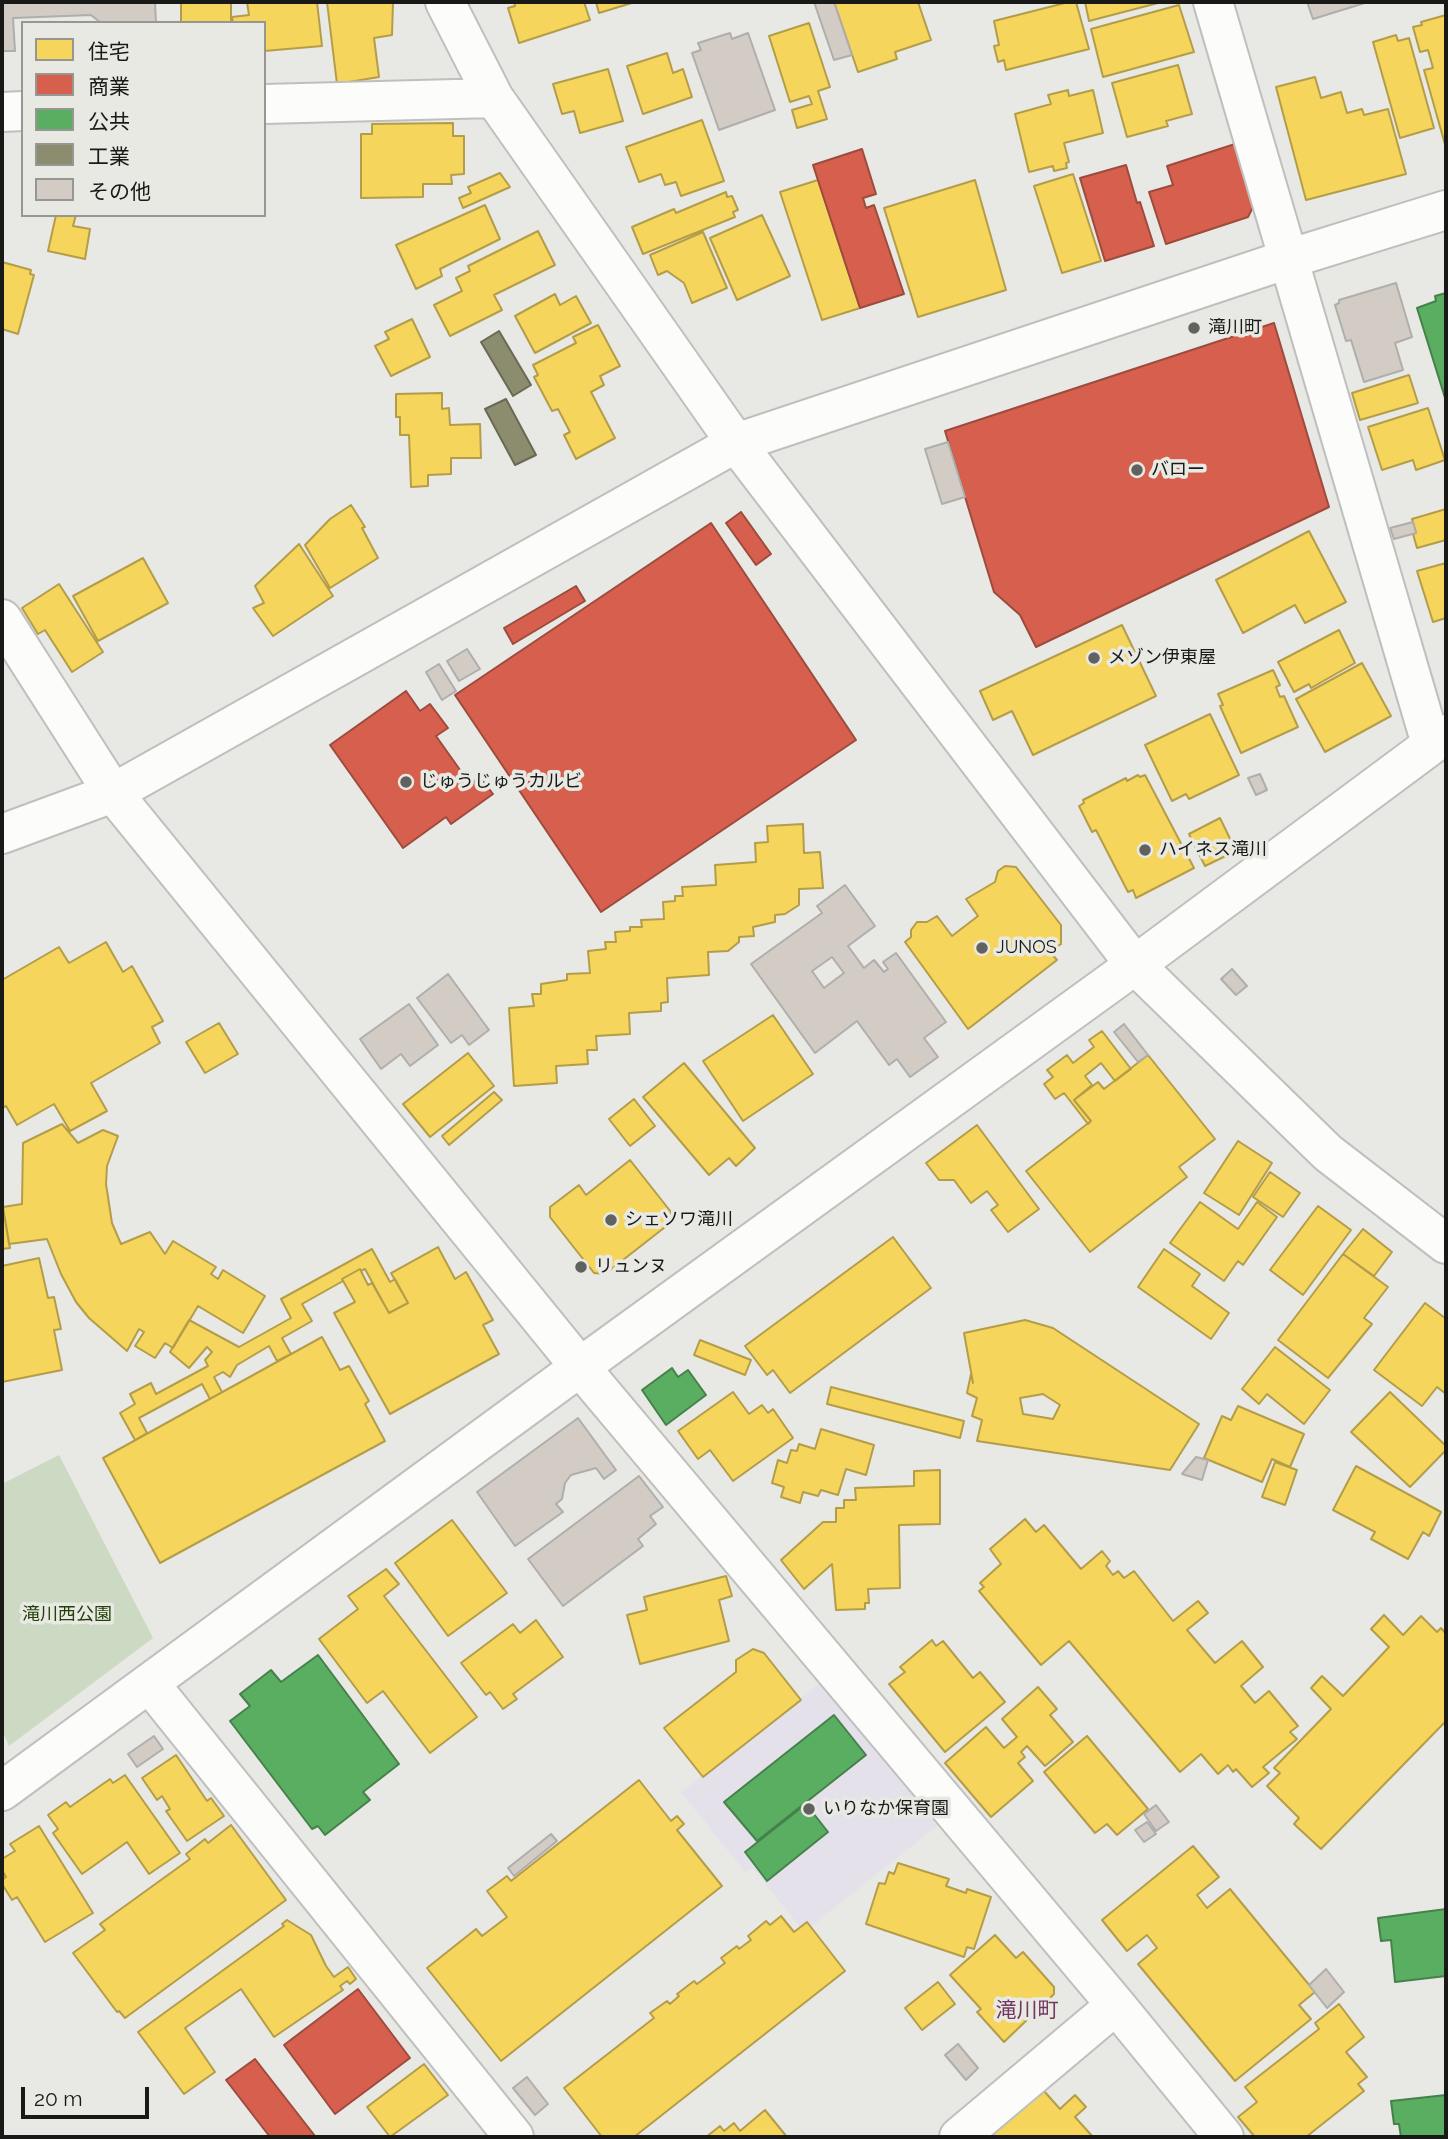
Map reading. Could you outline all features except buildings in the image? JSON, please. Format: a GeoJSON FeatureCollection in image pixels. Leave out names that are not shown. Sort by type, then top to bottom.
{"type":"FeatureCollection","features":[{"type":"Feature","properties":{"kind":"street"},"geometry":{"type":"LineString","coordinates":[[446,2],[494,98],[736,443],[1135,965],[1328,1153],[1446,1244]]}},
{"type":"Feature","properties":{"kind":"street"},"geometry":{"type":"LineString","coordinates":[[2,1791],[580,1367],[1135,965],[1439,739],[1288,259],[1213,2]]}},
{"type":"Feature","properties":{"kind":"street"},"geometry":{"type":"LineString","coordinates":[[266,104],[494,98]]}},
{"type":"Feature","properties":{"kind":"street"},"geometry":{"type":"LineString","coordinates":[[2,112],[21,111]]}},
{"type":"Feature","properties":{"kind":"street"},"geometry":{"type":"LineString","coordinates":[[2,834],[113,793],[736,443],[1288,259],[1446,210]]}},
{"type":"Feature","properties":{"kind":"street"},"geometry":{"type":"LineString","coordinates":[[2,620],[113,793],[580,1367],[1224,2137]]}},
{"type":"Feature","properties":{"kind":"street"},"geometry":{"type":"LineString","coordinates":[[149,1683],[514,2137]]}},
{"type":"Feature","properties":{"kind":"street"},"geometry":{"type":"LineString","coordinates":[[959,2137],[1116,2005]]}},
{"type":"Feature","properties":{"kind":"shaded area","name":"いりなか保育園"},"geometry":{"type":"Polygon","coordinates":[[[821,1682],[937,1826],[804,1932],[753,1868],[746,1873],[681,1792],[821,1682]]]}},
{"type":"Feature","properties":{"kind":"green space","name":"滝川西公園"},"geometry":{"type":"Polygon","coordinates":[[[59,1455],[153,1638],[9,1746],[2,1730],[2,1484],[59,1455]]]}},
{"type":"Feature","properties":{"kind":"place","name":"滝川町"},"geometry":{"type":"Point","coordinates":[1194,328]}},
{"type":"Feature","properties":{"kind":"place","name":"バロー"},"geometry":{"type":"Point","coordinates":[1137,470]}},
{"type":"Feature","properties":{"kind":"place","name":"メゾン伊東屋"},"geometry":{"type":"Point","coordinates":[1094,658]}},
{"type":"Feature","properties":{"kind":"place","name":"じゅうじゅうカルビ"},"geometry":{"type":"Point","coordinates":[406,782]}},
{"type":"Feature","properties":{"kind":"place","name":"ハイネス滝川"},"geometry":{"type":"Point","coordinates":[1145,850]}},
{"type":"Feature","properties":{"kind":"place","name":"JUNOS"},"geometry":{"type":"Point","coordinates":[982,948]}},
{"type":"Feature","properties":{"kind":"place","name":"シェソワ滝川"},"geometry":{"type":"Point","coordinates":[611,1220]}},
{"type":"Feature","properties":{"kind":"place","name":"リュンヌ"},"geometry":{"type":"Point","coordinates":[581,1267]}},
{"type":"Feature","properties":{"kind":"place","name":"いりなか保育園"},"geometry":{"type":"Point","coordinates":[809,1809]}},
{"type":"Feature","properties":{"kind":"district","name":"滝川町"},"geometry":{"type":"Point","coordinates":[1027,2011]}}]}
